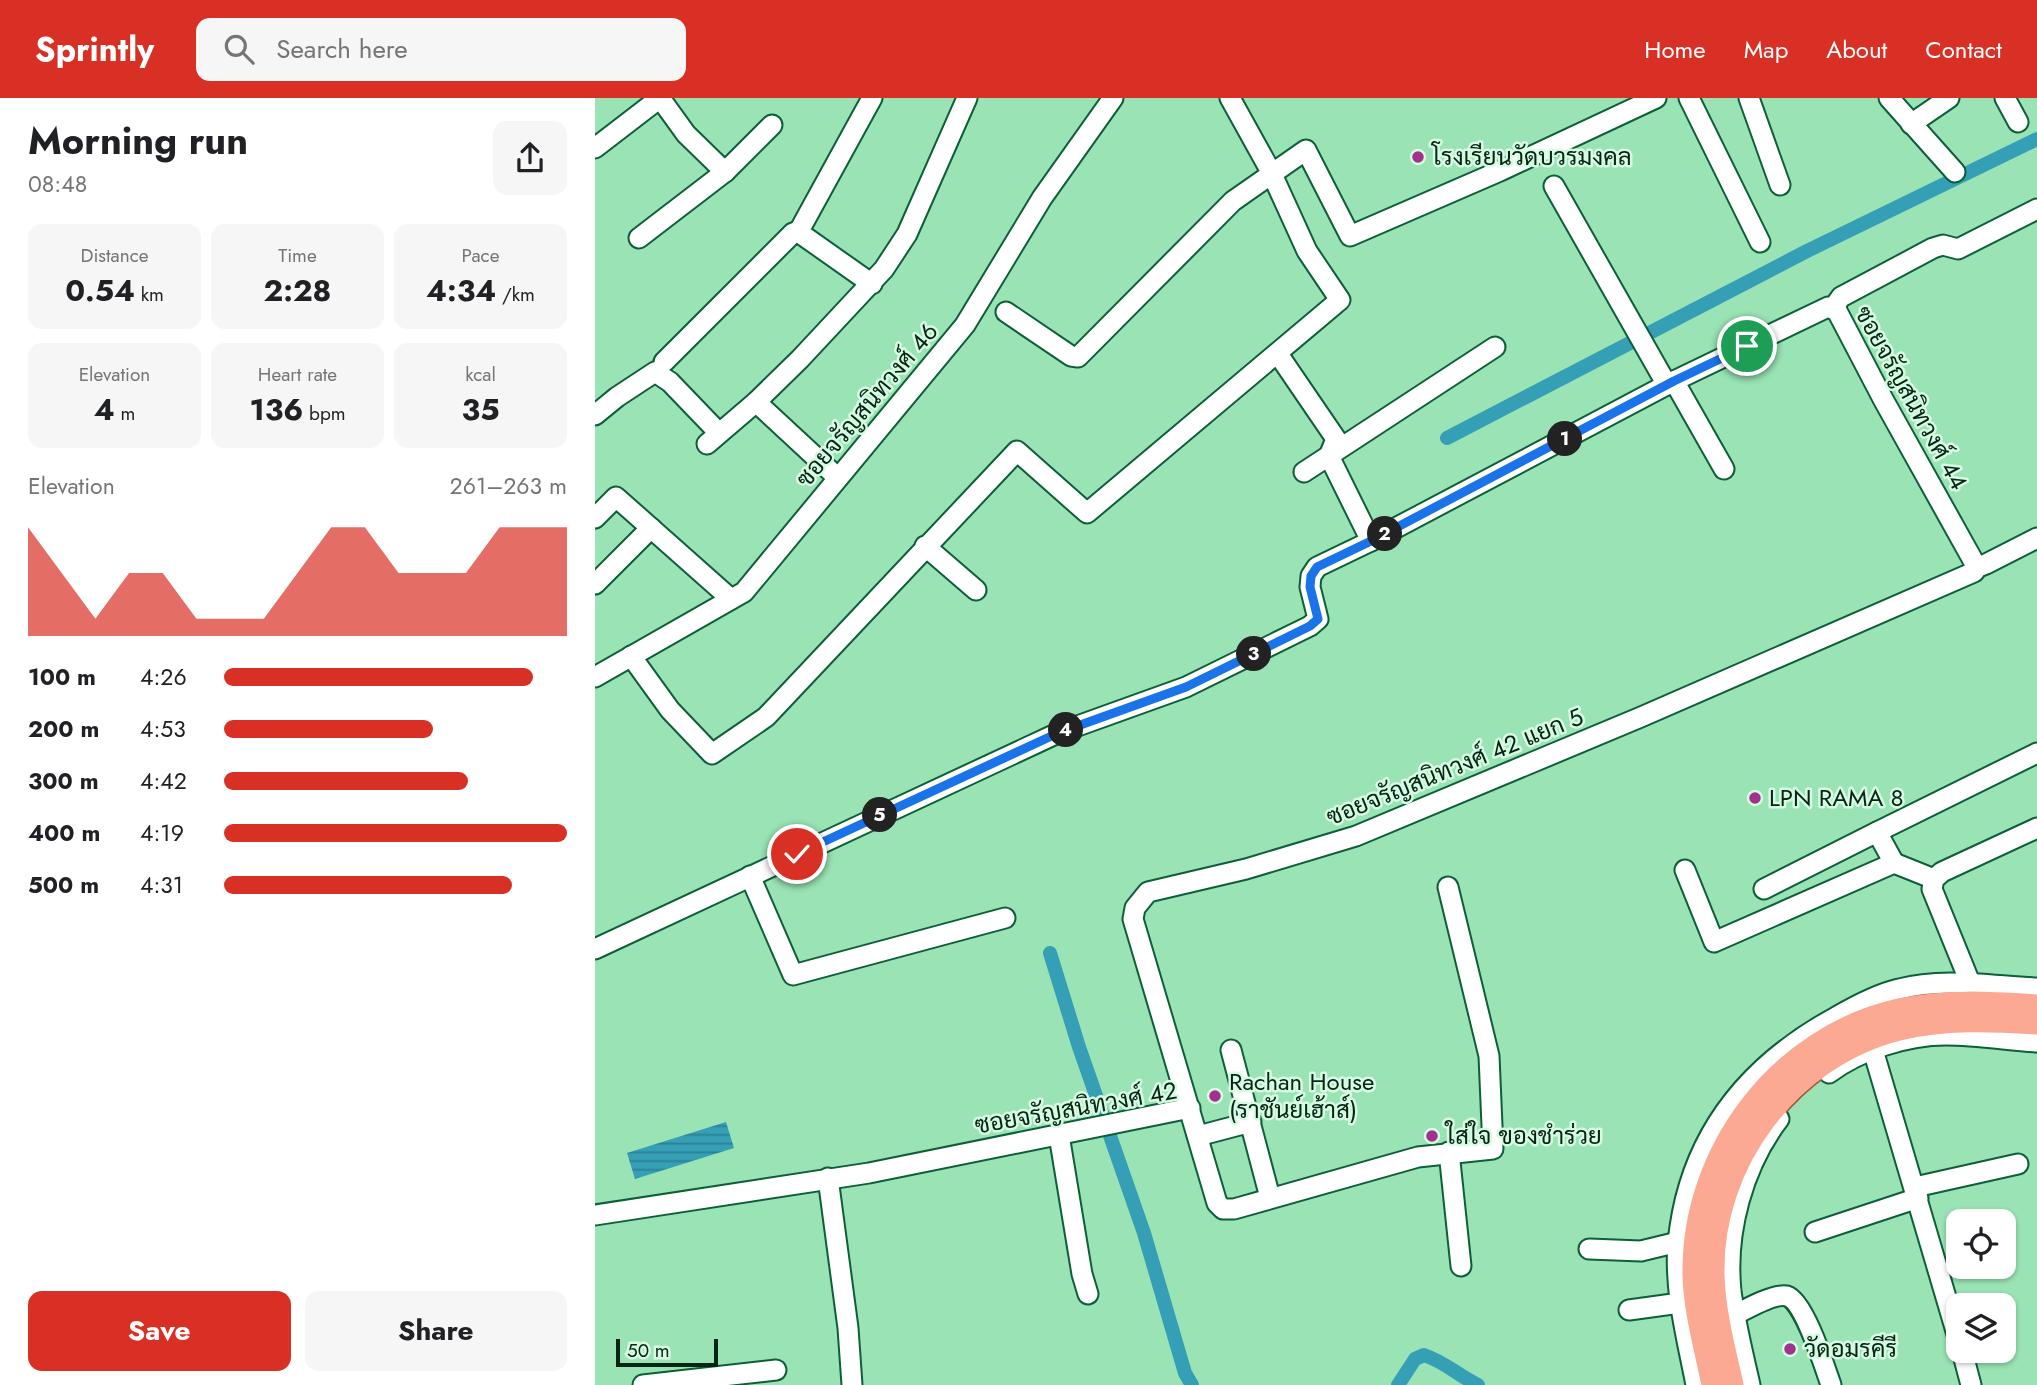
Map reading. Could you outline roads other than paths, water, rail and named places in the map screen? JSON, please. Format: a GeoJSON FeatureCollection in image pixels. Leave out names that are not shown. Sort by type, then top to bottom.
{"type":"FeatureCollection","features":[{"type":"Feature","properties":{"kind":"main road"},"geometry":{"type":"LineString","coordinates":[[1713,1385],[1697,1307],[1695,1246],[1700,1216],[1714,1168],[1744,1114],[1780,1073],[1836,1034],[1866,1020],[1897,1011],[1954,1002],[2037,1006]]}},
{"type":"Feature","properties":{"kind":"main road"},"geometry":{"type":"LineString","coordinates":[[1732,1385],[1716,1302],[1713,1275],[1715,1245],[1732,1176],[1761,1123],[1793,1088],[1818,1068],[1843,1051],[1869,1039],[1898,1029],[1950,1021],[2037,1023]]}},
{"type":"Feature","properties":{"kind":"street"},"geometry":{"type":"LineString","coordinates":[[595,148],[660,98],[686,134],[725,172]]}},
{"type":"Feature","properties":{"kind":"street"},"geometry":{"type":"LineString","coordinates":[[664,362],[793,233],[799,231],[872,98]]}},
{"type":"Feature","properties":{"kind":"street"},"geometry":{"type":"LineString","coordinates":[[595,415],[617,397],[655,373],[670,382],[713,438],[756,402],[872,284],[907,234],[967,98]]}},
{"type":"Feature","properties":{"kind":"street","name":"ซอยจรัญสนิทวงศ์ 46"},"geometry":{"type":"LineString","coordinates":[[595,677],[744,592],[965,326],[1042,198],[1112,98]]}},
{"type":"Feature","properties":{"kind":"street"},"geometry":{"type":"LineString","coordinates":[[631,656],[670,710],[712,754],[767,718],[925,546],[1017,451],[1087,513],[1341,300],[1307,250],[1271,172],[1230,98]]}},
{"type":"Feature","properties":{"kind":"street"},"geometry":{"type":"LineString","coordinates":[[1006,312],[1071,356],[1078,357],[1233,201],[1306,150],[1350,236],[1500,171],[1656,98]]}},
{"type":"Feature","properties":{"kind":"street"},"geometry":{"type":"LineString","coordinates":[[1689,98],[1760,242]]}},
{"type":"Feature","properties":{"kind":"street"},"geometry":{"type":"LineString","coordinates":[[1749,98],[1780,185]]}},
{"type":"Feature","properties":{"kind":"street"},"geometry":{"type":"LineString","coordinates":[[1889,98],[1955,172]]}},
{"type":"Feature","properties":{"kind":"street"},"geometry":{"type":"LineString","coordinates":[[1911,124],[1949,98]]}},
{"type":"Feature","properties":{"kind":"street"},"geometry":{"type":"LineString","coordinates":[[2005,98],[2018,122]]}},
{"type":"Feature","properties":{"kind":"street"},"geometry":{"type":"LineString","coordinates":[[639,237],[725,172],[772,125]]}},
{"type":"Feature","properties":{"kind":"street"},"geometry":{"type":"LineString","coordinates":[[1554,186],[1642,339],[1724,469]]}},
{"type":"Feature","properties":{"kind":"street"},"geometry":{"type":"LineString","coordinates":[[1833,308],[1842,297],[1933,248],[1943,245],[1958,249],[2037,209]]}},
{"type":"Feature","properties":{"kind":"street"},"geometry":{"type":"LineString","coordinates":[[799,231],[872,284]]}},
{"type":"Feature","properties":{"kind":"street","name":"ซอยจรัญสนิทวงศ์ 44"},"geometry":{"type":"LineString","coordinates":[[595,949],[1058,733],[1186,687],[1310,626],[1318,619],[1310,587],[1311,576],[1317,567],[1670,383],[1828,307],[1837,310],[1972,561],[1978,566]]}},
{"type":"Feature","properties":{"kind":"street"},"geometry":{"type":"LineString","coordinates":[[1304,472],[1495,348]]}},
{"type":"Feature","properties":{"kind":"street"},"geometry":{"type":"LineString","coordinates":[[1278,354],[1336,439],[1329,456],[1371,541]]}},
{"type":"Feature","properties":{"kind":"street"},"geometry":{"type":"LineString","coordinates":[[756,402],[838,478]]}},
{"type":"Feature","properties":{"kind":"street"},"geometry":{"type":"LineString","coordinates":[[595,518],[616,497],[731,599]]}},
{"type":"Feature","properties":{"kind":"street"},"geometry":{"type":"LineString","coordinates":[[595,584],[652,528]]}},
{"type":"Feature","properties":{"kind":"street"},"geometry":{"type":"LineString","coordinates":[[1978,566],[2037,538]]}},
{"type":"Feature","properties":{"kind":"street"},"geometry":{"type":"LineString","coordinates":[[925,546],[976,590]]}},
{"type":"Feature","properties":{"kind":"street","name":"ซอยจรัญสนิทวงศ์ 42 แยก 5"},"geometry":{"type":"LineString","coordinates":[[1190,1108],[1133,919],[1135,908],[1148,892],[1246,869],[1356,836],[1641,717],[1974,572],[1978,566]]}},
{"type":"Feature","properties":{"kind":"street"},"geometry":{"type":"LineString","coordinates":[[1764,889],[2037,753]]}},
{"type":"Feature","properties":{"kind":"street"},"geometry":{"type":"LineString","coordinates":[[1971,985],[1931,889],[1934,879],[1942,872],[2037,828]]}},
{"type":"Feature","properties":{"kind":"street"},"geometry":{"type":"LineString","coordinates":[[1877,832],[1894,863],[1934,879]]}},
{"type":"Feature","properties":{"kind":"street"},"geometry":{"type":"LineString","coordinates":[[1685,870],[1714,942],[1894,863]]}},
{"type":"Feature","properties":{"kind":"street"},"geometry":{"type":"LineString","coordinates":[[750,876],[793,975],[1005,918]]}},
{"type":"Feature","properties":{"kind":"street","name":"ซอยจรัญสนิทวงศ์ 42"},"geometry":{"type":"LineString","coordinates":[[595,1215],[869,1173],[1190,1108],[1217,1203],[1223,1209],[1234,1209],[1418,1157],[1493,1149],[1489,1056],[1448,887]]}},
{"type":"Feature","properties":{"kind":"street"},"geometry":{"type":"LineString","coordinates":[[1696,1385],[1681,1303],[1677,1271],[1678,1242],[1689,1186],[1717,1124],[1747,1083],[1768,1062],[1821,1025],[1873,998],[1898,989],[1920,985],[2037,988]]}},
{"type":"Feature","properties":{"kind":"street"},"geometry":{"type":"LineString","coordinates":[[1750,1385],[1735,1315],[1730,1269],[1734,1224],[1740,1199],[1756,1156],[1770,1131],[1802,1093],[1836,1068],[1873,1050],[1914,1037],[1945,1035],[2037,1042]]}},
{"type":"Feature","properties":{"kind":"street"},"geometry":{"type":"LineString","coordinates":[[1231,1050],[1268,1190]]}},
{"type":"Feature","properties":{"kind":"street"},"geometry":{"type":"LineString","coordinates":[[1873,1050],[1946,1296]]}},
{"type":"Feature","properties":{"kind":"street"},"geometry":{"type":"LineString","coordinates":[[1198,1136],[1251,1122]]}},
{"type":"Feature","properties":{"kind":"street"},"geometry":{"type":"LineString","coordinates":[[1059,1135],[1087,1294]]}},
{"type":"Feature","properties":{"kind":"street"},"geometry":{"type":"LineString","coordinates":[[1449,1152],[1461,1266]]}},
{"type":"Feature","properties":{"kind":"street"},"geometry":{"type":"LineString","coordinates":[[1815,1232],[1916,1192],[2018,1164]]}},
{"type":"Feature","properties":{"kind":"street"},"geometry":{"type":"LineString","coordinates":[[828,1178],[848,1328],[852,1385]]}},
{"type":"Feature","properties":{"kind":"street"},"geometry":{"type":"LineString","coordinates":[[1589,1249],[1641,1251],[1678,1242]]}},
{"type":"Feature","properties":{"kind":"street"},"geometry":{"type":"LineString","coordinates":[[1735,1315],[1777,1297],[1787,1296],[1794,1300],[1803,1314],[1831,1385]]}},
{"type":"Feature","properties":{"kind":"street"},"geometry":{"type":"LineString","coordinates":[[1629,1310],[1681,1303]]}},
{"type":"Feature","properties":{"kind":"street"},"geometry":{"type":"LineString","coordinates":[[1964,1363],[1967,1384]]}},
{"type":"Feature","properties":{"kind":"street"},"geometry":{"type":"LineString","coordinates":[[643,1385],[776,1370]]}},
{"type":"Feature","properties":{"kind":"water"},"geometry":{"type":"Polygon","coordinates":[[[726,1122],[734,1148],[635,1179],[627,1153],[726,1122]]]}},
{"type":"Feature","properties":{"kind":"waterway"},"geometry":{"type":"LineString","coordinates":[[1447,438],[1807,251],[2037,139]]}},
{"type":"Feature","properties":{"kind":"waterway"},"geometry":{"type":"LineString","coordinates":[[1050,953],[1079,1047],[1144,1233],[1185,1373],[1192,1385]]}},
{"type":"Feature","properties":{"kind":"waterway"},"geometry":{"type":"LineString","coordinates":[[1398,1385],[1415,1359],[1424,1355],[1478,1385]]}},
{"type":"Feature","properties":{"kind":"place","name":"โรงเรียนวัดบวรมงคล"},"geometry":{"type":"Point","coordinates":[1418,157]}},
{"type":"Feature","properties":{"kind":"place","name":"LPN RAMA 8"},"geometry":{"type":"Point","coordinates":[1755,798]}},
{"type":"Feature","properties":{"kind":"place","name":"Rachan House (ราชันย์เฮ้าส์)"},"geometry":{"type":"Point","coordinates":[1215,1096]}},
{"type":"Feature","properties":{"kind":"place","name":"ใส่ใจ ของชำร่วย"},"geometry":{"type":"Point","coordinates":[1432,1136]}},
{"type":"Feature","properties":{"kind":"place","name":"วัดอมรคีรี"},"geometry":{"type":"Point","coordinates":[1790,1349]}}]}
